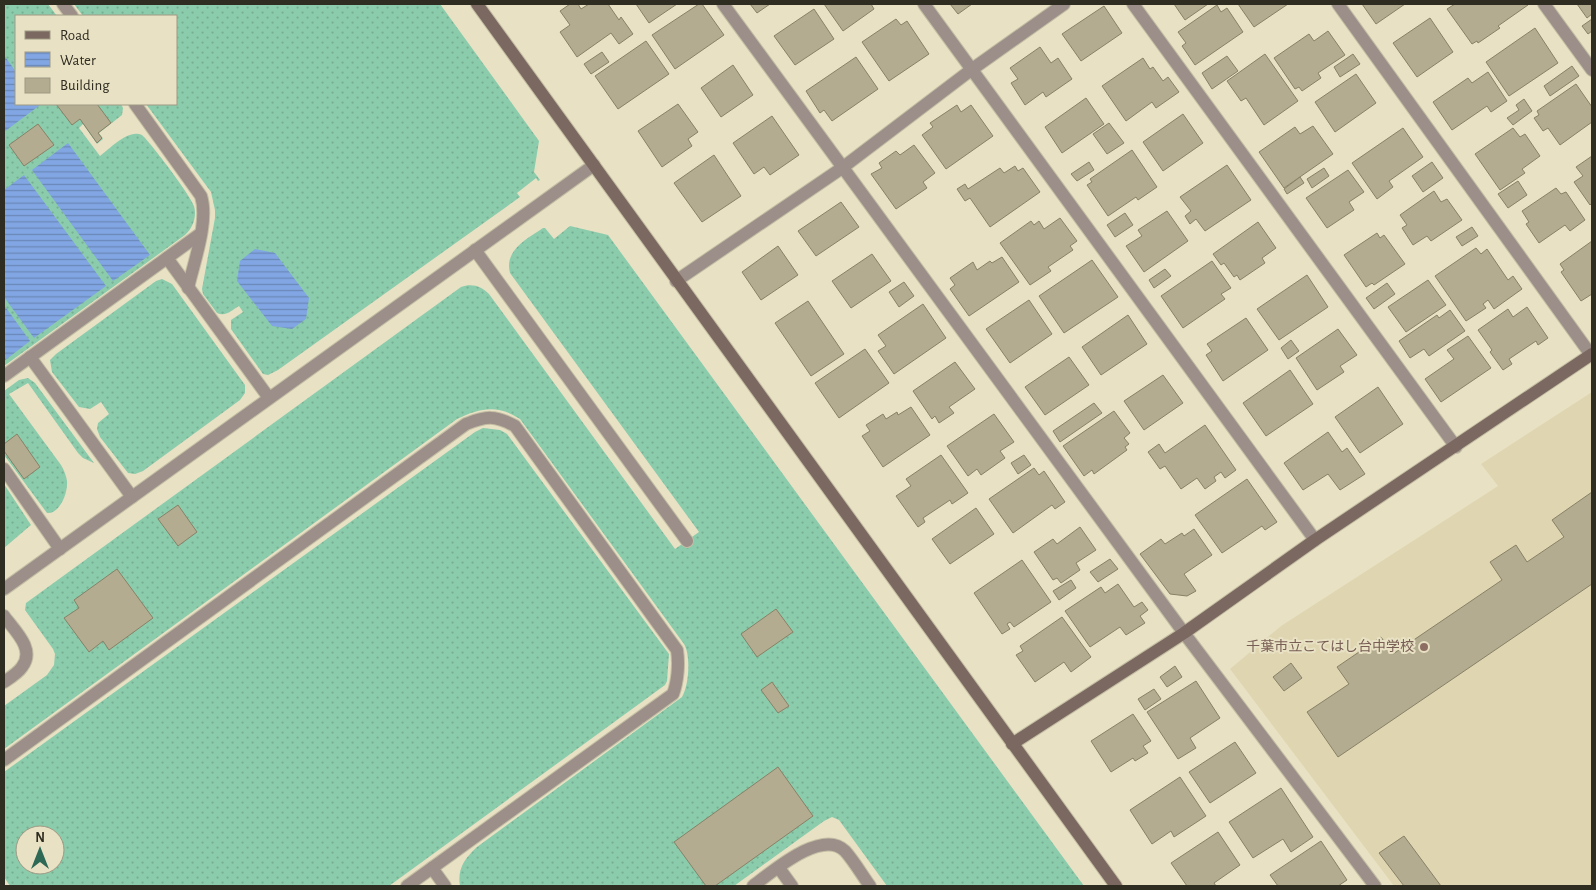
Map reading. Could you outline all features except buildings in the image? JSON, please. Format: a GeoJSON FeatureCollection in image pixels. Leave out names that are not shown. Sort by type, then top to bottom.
{"type":"FeatureCollection","features":[{"type":"Feature","properties":{"kind":"street"},"geometry":{"type":"LineString","coordinates":[[62,4],[71,15]]}},
{"type":"Feature","properties":{"kind":"street"},"geometry":{"type":"LineString","coordinates":[[477,4],[1116,886]]}},
{"type":"Feature","properties":{"kind":"street"},"geometry":{"type":"LineString","coordinates":[[723,4],[1184,633],[1375,886]]}},
{"type":"Feature","properties":{"kind":"street"},"geometry":{"type":"LineString","coordinates":[[924,4],[1316,540]]}},
{"type":"Feature","properties":{"kind":"street"},"geometry":{"type":"LineString","coordinates":[[676,281],[842,168],[971,70],[1064,4]]}},
{"type":"Feature","properties":{"kind":"street"},"geometry":{"type":"LineString","coordinates":[[1132,4],[1456,447]]}},
{"type":"Feature","properties":{"kind":"street"},"geometry":{"type":"LineString","coordinates":[[1012,744],[1184,633],[1316,540],[1592,354],[1338,4]]}},
{"type":"Feature","properties":{"kind":"street"},"geometry":{"type":"LineString","coordinates":[[1544,4],[1592,70]]}},
{"type":"Feature","properties":{"kind":"street"},"geometry":{"type":"LineString","coordinates":[[136,105],[201,196],[204,206],[204,216],[188,288]]}},
{"type":"Feature","properties":{"kind":"street"},"geometry":{"type":"LineString","coordinates":[[4,589],[594,165]]}},
{"type":"Feature","properties":{"kind":"street"},"geometry":{"type":"LineString","coordinates":[[4,376],[200,234]]}},
{"type":"Feature","properties":{"kind":"street"},"geometry":{"type":"LineString","coordinates":[[476,250],[687,541]]}},
{"type":"Feature","properties":{"kind":"street"},"geometry":{"type":"LineString","coordinates":[[167,258],[269,398]]}},
{"type":"Feature","properties":{"kind":"street"},"geometry":{"type":"LineString","coordinates":[[30,357],[132,497]]}},
{"type":"Feature","properties":{"kind":"street"},"geometry":{"type":"LineString","coordinates":[[4,760],[466,424],[491,417],[504,420],[515,426],[677,650],[675,688],[672,694],[407,886]]}},
{"type":"Feature","properties":{"kind":"street"},"geometry":{"type":"LineString","coordinates":[[4,468],[60,549]]}},
{"type":"Feature","properties":{"kind":"street"},"geometry":{"type":"LineString","coordinates":[[4,616],[26,646],[27,654],[23,667],[4,682]]}},
{"type":"Feature","properties":{"kind":"street"},"geometry":{"type":"LineString","coordinates":[[753,886],[796,855],[814,847],[829,844],[844,850],[870,886]]}},
{"type":"Feature","properties":{"kind":"street"},"geometry":{"type":"LineString","coordinates":[[432,868],[445,886]]}},
{"type":"Feature","properties":{"kind":"street"},"geometry":{"type":"LineString","coordinates":[[779,868],[792,886]]}},
{"type":"Feature","properties":{"kind":"shaded area","name":"千葉市立こてはし台中学校"},"geometry":{"type":"Polygon","coordinates":[[[1592,392],[1592,886],[1394,886],[1230,669],[1281,626],[1498,486],[1481,464],[1592,392]]]}},
{"type":"Feature","properties":{"kind":"green space"},"geometry":{"type":"Polygon","coordinates":[[[4,4],[48,4],[56,15],[15,15],[15,105],[122,105],[122,115],[99,133],[103,139],[97,144],[83,124],[79,128],[100,156],[125,137],[137,134],[142,135],[162,158],[186,192],[194,206],[195,218],[185,235],[4,366],[4,4]]]}},
{"type":"Feature","properties":{"kind":"green space"},"geometry":{"type":"Polygon","coordinates":[[[74,4],[440,4],[539,141],[534,172],[540,180],[538,181],[536,178],[517,193],[520,197],[278,370],[268,375],[263,374],[231,329],[231,320],[243,312],[239,306],[226,314],[217,313],[203,294],[202,289],[215,218],[211,192],[147,105],[178,105],[178,15],[82,15],[74,4]]]}},
{"type":"Feature","properties":{"kind":"green space"},"geometry":{"type":"Polygon","coordinates":[[[570,226],[608,235],[1084,886],[887,886],[839,820],[832,817],[734,886],[460,886],[459,880],[463,864],[477,847],[682,697],[686,686],[688,670],[688,655],[684,644],[520,419],[504,411],[481,410],[457,419],[4,749],[4,706],[47,675],[54,665],[55,654],[53,649],[25,610],[26,603],[461,287],[476,286],[489,294],[675,549],[699,532],[510,273],[510,258],[524,241],[543,228],[554,239],[570,226]]]}},
{"type":"Feature","properties":{"kind":"green space"},"geometry":{"type":"Polygon","coordinates":[[[162,279],[172,284],[245,385],[245,393],[240,400],[143,471],[135,474],[128,473],[100,437],[97,429],[98,423],[109,414],[101,402],[90,409],[79,407],[52,372],[50,360],[156,281],[162,279]]]}},
{"type":"Feature","properties":{"kind":"green space"},"geometry":{"type":"Polygon","coordinates":[[[28,378],[35,383],[94,463],[83,458],[78,453],[28,383],[9,394],[65,473],[67,486],[65,497],[56,510],[47,513],[4,455],[4,391],[19,380],[28,378]]]}},
{"type":"Feature","properties":{"kind":"green space"},"geometry":{"type":"Polygon","coordinates":[[[483,428],[500,430],[507,434],[669,654],[665,685],[389,886],[10,886],[4,877],[4,772],[483,428]]]}},
{"type":"Feature","properties":{"kind":"green space"},"geometry":{"type":"Polygon","coordinates":[[[4,484],[31,525],[4,548],[4,484]]]}},
{"type":"Feature","properties":{"kind":"water"},"geometry":{"type":"Polygon","coordinates":[[[4,55],[15,71],[15,105],[40,105],[4,132],[4,55]]]}},
{"type":"Feature","properties":{"kind":"water"},"geometry":{"type":"Polygon","coordinates":[[[68,143],[150,255],[113,281],[32,170],[68,143]]]}},
{"type":"Feature","properties":{"kind":"water"},"geometry":{"type":"Polygon","coordinates":[[[24,175],[106,286],[34,338],[4,297],[4,190],[24,175]]]}},
{"type":"Feature","properties":{"kind":"water"},"geometry":{"type":"Polygon","coordinates":[[[255,249],[275,253],[309,298],[306,319],[292,329],[272,326],[237,281],[240,261],[255,249]]]}},
{"type":"Feature","properties":{"kind":"water"},"geometry":{"type":"Polygon","coordinates":[[[4,305],[30,341],[4,361],[4,305]]]}},
{"type":"Feature","properties":{"kind":"place","name":"千葉市立こてはし台中学校"},"geometry":{"type":"Point","coordinates":[1424,647]}}]}
